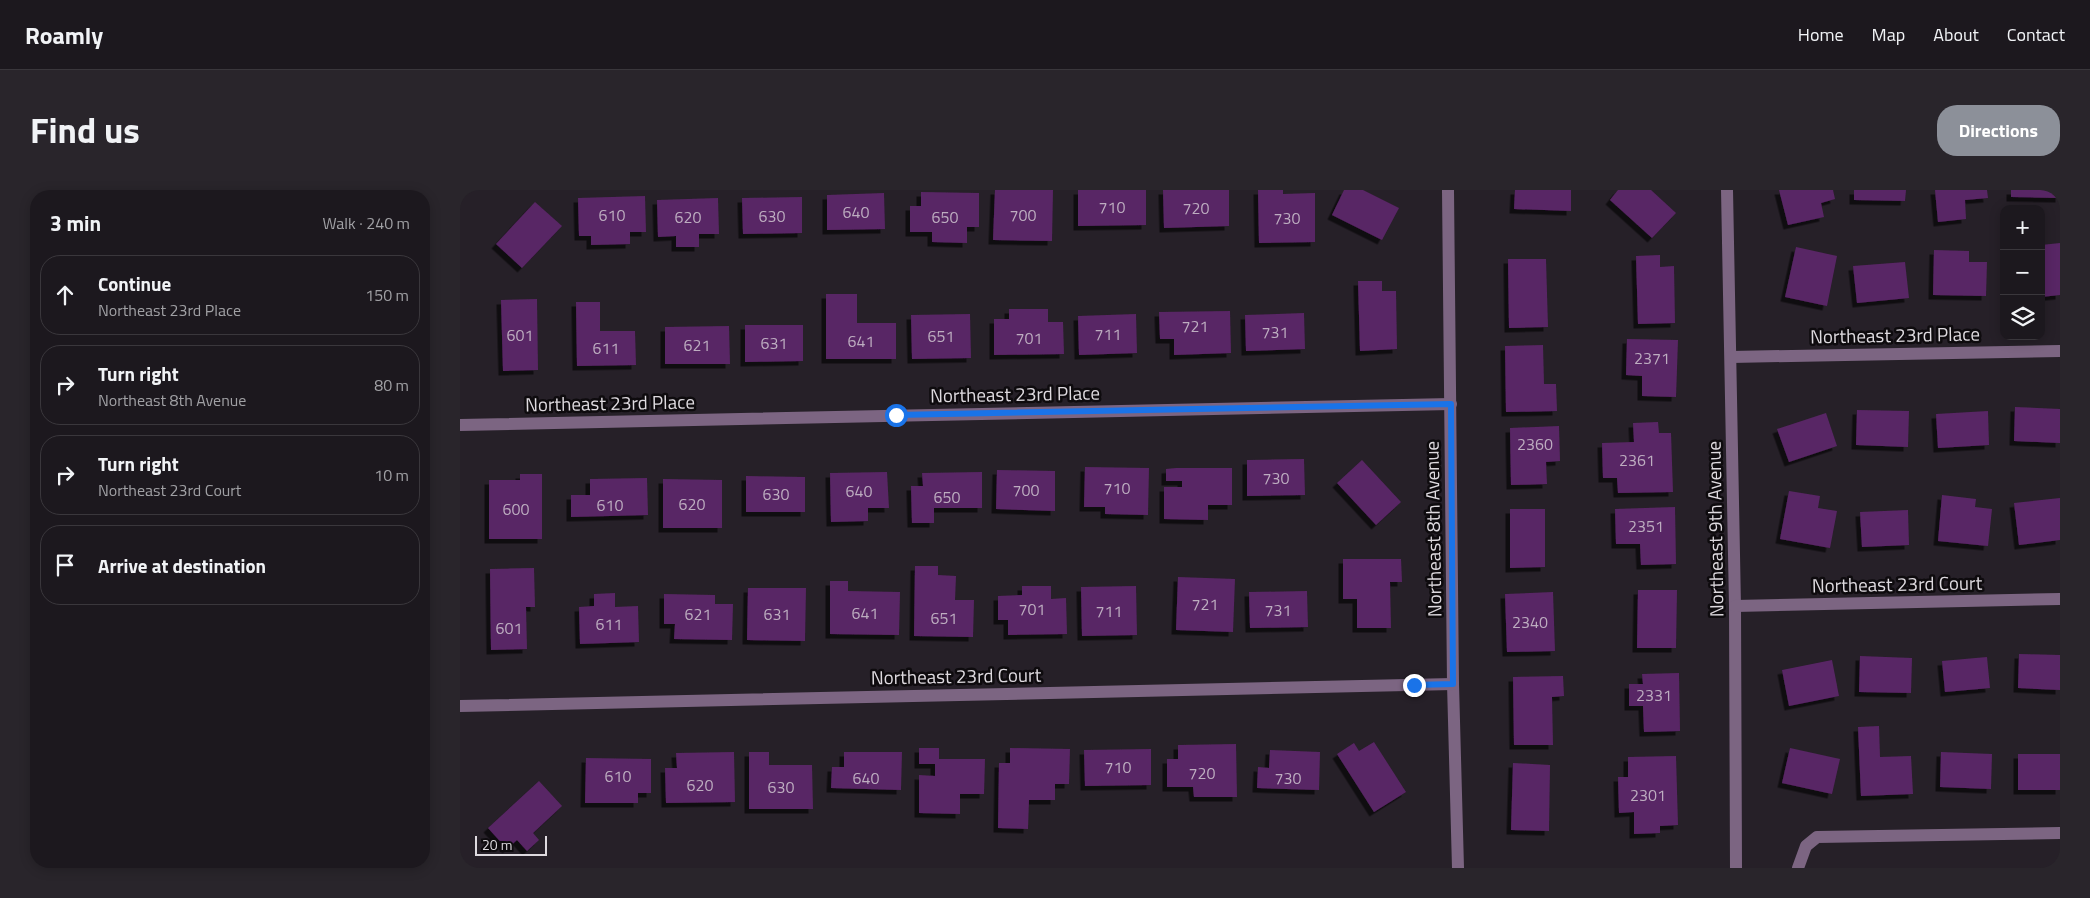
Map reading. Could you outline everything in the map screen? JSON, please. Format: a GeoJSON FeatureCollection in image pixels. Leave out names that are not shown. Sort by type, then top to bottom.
{"type":"FeatureCollection","features":[{"type":"Feature","properties":{"kind":"street","name":"Northeast 8th Avenue"},"geometry":{"type":"LineString","coordinates":[[1448,190],[1453,684],[1458,868]]}},
{"type":"Feature","properties":{"kind":"street","name":"Northeast 9th Avenue"},"geometry":{"type":"LineString","coordinates":[[1727,190],[1735,606],[1736,868]]}},
{"type":"Feature","properties":{"kind":"street","name":"Northeast 23rd Place"},"geometry":{"type":"LineString","coordinates":[[1731,357],[2060,351]]}},
{"type":"Feature","properties":{"kind":"street","name":"Northeast 23rd Place"},"geometry":{"type":"LineString","coordinates":[[460,424],[1451,404]]}},
{"type":"Feature","properties":{"kind":"street","name":"Northeast 23rd Court"},"geometry":{"type":"LineString","coordinates":[[1735,606],[2060,599]]}},
{"type":"Feature","properties":{"kind":"street","name":"Northeast 23rd Court"},"geometry":{"type":"LineString","coordinates":[[460,706],[1453,684]]}},
{"type":"Feature","properties":{"kind":"street"},"geometry":{"type":"LineString","coordinates":[[1798,868],[1806,846],[1817,837],[2060,833]]}},
{"type":"Feature","properties":{"kind":"building"},"geometry":{"type":"Polygon","coordinates":[[[995,190],[1053,190],[1052,241],[993,240],[995,190]]]}},
{"type":"Feature","properties":{"kind":"building"},"geometry":{"type":"Polygon","coordinates":[[[1078,190],[1146,190],[1146,225],[1078,226],[1078,190]]]}},
{"type":"Feature","properties":{"kind":"building"},"geometry":{"type":"Polygon","coordinates":[[[1163,190],[1229,190],[1229,226],[1164,228],[1163,190]]]}},
{"type":"Feature","properties":{"kind":"building"},"geometry":{"type":"Polygon","coordinates":[[[1258,190],[1283,190],[1283,194],[1315,193],[1315,242],[1259,243],[1258,190]]]}},
{"type":"Feature","properties":{"kind":"building"},"geometry":{"type":"Polygon","coordinates":[[[1344,190],[1363,190],[1399,208],[1382,240],[1332,215],[1344,190]]]}},
{"type":"Feature","properties":{"kind":"building"},"geometry":{"type":"Polygon","coordinates":[[[1515,190],[1571,190],[1571,211],[1514,209],[1515,190]]]}},
{"type":"Feature","properties":{"kind":"building"},"geometry":{"type":"Polygon","coordinates":[[[1618,190],[1651,190],[1676,213],[1652,238],[1610,200],[1618,190]]]}},
{"type":"Feature","properties":{"kind":"building"},"geometry":{"type":"Polygon","coordinates":[[[1779,190],[1833,190],[1835,199],[1821,203],[1824,217],[1788,225],[1779,190]]]}},
{"type":"Feature","properties":{"kind":"building"},"geometry":{"type":"Polygon","coordinates":[[[1854,190],[1906,190],[1905,201],[1854,200],[1854,190]]]}},
{"type":"Feature","properties":{"kind":"building"},"geometry":{"type":"Polygon","coordinates":[[[1935,190],[1987,190],[1988,198],[1965,200],[1966,219],[1938,222],[1935,190]]]}},
{"type":"Feature","properties":{"kind":"building"},"geometry":{"type":"Polygon","coordinates":[[[2011,190],[2060,190],[2060,198],[2011,197],[2011,190]]]}},
{"type":"Feature","properties":{"kind":"building"},"geometry":{"type":"Polygon","coordinates":[[[921,192],[979,193],[979,227],[967,227],[967,243],[932,242],[932,232],[910,232],[910,206],[921,206],[921,192]]]}},
{"type":"Feature","properties":{"kind":"building"},"geometry":{"type":"Polygon","coordinates":[[[884,193],[885,229],[827,230],[827,195],[884,193]]]}},
{"type":"Feature","properties":{"kind":"building"},"geometry":{"type":"Polygon","coordinates":[[[645,196],[646,232],[630,232],[630,244],[591,245],[591,236],[579,236],[578,198],[645,196]]]}},
{"type":"Feature","properties":{"kind":"building"},"geometry":{"type":"Polygon","coordinates":[[[802,197],[802,233],[743,234],[742,198],[802,197]]]}},
{"type":"Feature","properties":{"kind":"building"},"geometry":{"type":"Polygon","coordinates":[[[718,198],[719,234],[699,234],[699,247],[676,247],[676,236],[658,237],[657,200],[718,198]]]}},
{"type":"Feature","properties":{"kind":"building"},"geometry":{"type":"Polygon","coordinates":[[[535,202],[562,226],[522,268],[496,244],[535,202]]]}},
{"type":"Feature","properties":{"kind":"building"},"geometry":{"type":"Polygon","coordinates":[[[2060,243],[2060,295],[2045,297],[2045,245],[2060,243]]]}},
{"type":"Feature","properties":{"kind":"building"},"geometry":{"type":"Polygon","coordinates":[[[1796,247],[1837,256],[1827,306],[1785,297],[1796,247]]]}},
{"type":"Feature","properties":{"kind":"building"},"geometry":{"type":"Polygon","coordinates":[[[1934,250],[1969,251],[1969,262],[1987,262],[1986,296],[1933,295],[1934,250]]]}},
{"type":"Feature","properties":{"kind":"building"},"geometry":{"type":"Polygon","coordinates":[[[1660,255],[1660,267],[1674,266],[1675,323],[1638,324],[1636,256],[1660,255]]]}},
{"type":"Feature","properties":{"kind":"building"},"geometry":{"type":"Polygon","coordinates":[[[1508,259],[1546,259],[1548,327],[1509,328],[1508,259]]]}},
{"type":"Feature","properties":{"kind":"building"},"geometry":{"type":"Polygon","coordinates":[[[1905,262],[1909,298],[1857,303],[1853,266],[1905,262]]]}},
{"type":"Feature","properties":{"kind":"building"},"geometry":{"type":"Polygon","coordinates":[[[1358,281],[1382,281],[1382,291],[1396,291],[1397,349],[1360,351],[1358,281]]]}},
{"type":"Feature","properties":{"kind":"building"},"geometry":{"type":"Polygon","coordinates":[[[826,294],[857,294],[857,323],[896,323],[896,359],[826,359],[826,294]]]}},
{"type":"Feature","properties":{"kind":"building"},"geometry":{"type":"Polygon","coordinates":[[[537,299],[538,370],[503,371],[501,300],[537,299]]]}},
{"type":"Feature","properties":{"kind":"building"},"geometry":{"type":"Polygon","coordinates":[[[576,302],[600,302],[600,331],[635,331],[636,365],[577,366],[576,302]]]}},
{"type":"Feature","properties":{"kind":"building"},"geometry":{"type":"Polygon","coordinates":[[[1009,309],[1048,309],[1048,322],[1063,322],[1064,354],[994,355],[994,319],[1009,319],[1009,309]]]}},
{"type":"Feature","properties":{"kind":"building"},"geometry":{"type":"Polygon","coordinates":[[[1230,311],[1231,353],[1174,355],[1174,339],[1160,339],[1159,312],[1230,311]]]}},
{"type":"Feature","properties":{"kind":"building"},"geometry":{"type":"Polygon","coordinates":[[[1304,313],[1305,349],[1246,351],[1245,315],[1304,313]]]}},
{"type":"Feature","properties":{"kind":"building"},"geometry":{"type":"Polygon","coordinates":[[[970,314],[971,358],[912,359],[911,315],[970,314]]]}},
{"type":"Feature","properties":{"kind":"building"},"geometry":{"type":"Polygon","coordinates":[[[1136,314],[1137,353],[1079,355],[1078,316],[1136,314]]]}},
{"type":"Feature","properties":{"kind":"building"},"geometry":{"type":"Polygon","coordinates":[[[745,325],[803,325],[803,361],[745,362],[745,325]]]}},
{"type":"Feature","properties":{"kind":"building"},"geometry":{"type":"Polygon","coordinates":[[[729,326],[730,364],[665,364],[665,327],[729,326]]]}},
{"type":"Feature","properties":{"kind":"building"},"geometry":{"type":"Polygon","coordinates":[[[1627,339],[1678,340],[1676,397],[1642,396],[1642,376],[1626,375],[1627,339]]]}},
{"type":"Feature","properties":{"kind":"building"},"geometry":{"type":"Polygon","coordinates":[[[1543,345],[1544,384],[1556,384],[1557,411],[1506,412],[1505,346],[1543,345]]]}},
{"type":"Feature","properties":{"kind":"building"},"geometry":{"type":"Polygon","coordinates":[[[2015,407],[2060,409],[2060,443],[2014,441],[2015,407]]]}},
{"type":"Feature","properties":{"kind":"building"},"geometry":{"type":"Polygon","coordinates":[[[1857,410],[1909,411],[1908,447],[1856,445],[1857,410]]]}},
{"type":"Feature","properties":{"kind":"building"},"geometry":{"type":"Polygon","coordinates":[[[1988,411],[1989,445],[1938,448],[1936,414],[1988,411]]]}},
{"type":"Feature","properties":{"kind":"building"},"geometry":{"type":"Polygon","coordinates":[[[1826,413],[1837,446],[1789,462],[1777,429],[1826,413]]]}},
{"type":"Feature","properties":{"kind":"building"},"geometry":{"type":"Polygon","coordinates":[[[1658,422],[1659,433],[1671,433],[1673,492],[1618,493],[1617,478],[1603,478],[1602,443],[1634,442],[1633,423],[1658,422]]]}},
{"type":"Feature","properties":{"kind":"building"},"geometry":{"type":"Polygon","coordinates":[[[1559,426],[1560,461],[1546,462],[1547,484],[1511,485],[1510,428],[1559,426]]]}},
{"type":"Feature","properties":{"kind":"building"},"geometry":{"type":"Polygon","coordinates":[[[1304,459],[1305,495],[1247,496],[1247,460],[1304,459]]]}},
{"type":"Feature","properties":{"kind":"building"},"geometry":{"type":"Polygon","coordinates":[[[1362,460],[1401,502],[1376,525],[1337,483],[1362,460]]]}},
{"type":"Feature","properties":{"kind":"building"},"geometry":{"type":"Polygon","coordinates":[[[1085,467],[1149,468],[1148,515],[1105,514],[1105,507],[1084,507],[1085,467]]]}},
{"type":"Feature","properties":{"kind":"building"},"geometry":{"type":"Polygon","coordinates":[[[1232,468],[1232,505],[1208,505],[1208,520],[1164,519],[1164,487],[1182,487],[1182,481],[1166,481],[1166,469],[1232,468]]]}},
{"type":"Feature","properties":{"kind":"building"},"geometry":{"type":"Polygon","coordinates":[[[997,470],[1055,471],[1055,511],[996,509],[997,470]]]}},
{"type":"Feature","properties":{"kind":"building"},"geometry":{"type":"Polygon","coordinates":[[[887,472],[889,508],[868,508],[868,521],[831,522],[830,473],[887,472]]]}},
{"type":"Feature","properties":{"kind":"building"},"geometry":{"type":"Polygon","coordinates":[[[982,472],[982,508],[934,508],[934,523],[912,523],[911,486],[923,486],[922,473],[982,472]]]}},
{"type":"Feature","properties":{"kind":"building"},"geometry":{"type":"Polygon","coordinates":[[[520,474],[542,474],[542,539],[489,539],[489,480],[520,480],[520,474]]]}},
{"type":"Feature","properties":{"kind":"building"},"geometry":{"type":"Polygon","coordinates":[[[746,476],[805,477],[805,512],[746,512],[746,476]]]}},
{"type":"Feature","properties":{"kind":"building"},"geometry":{"type":"Polygon","coordinates":[[[647,478],[648,515],[571,517],[571,495],[590,495],[590,479],[647,478]]]}},
{"type":"Feature","properties":{"kind":"building"},"geometry":{"type":"Polygon","coordinates":[[[663,479],[722,480],[722,528],[663,528],[663,479]]]}},
{"type":"Feature","properties":{"kind":"building"},"geometry":{"type":"Polygon","coordinates":[[[1789,491],[1820,496],[1818,508],[1837,511],[1830,548],[1780,539],[1789,491]]]}},
{"type":"Feature","properties":{"kind":"building"},"geometry":{"type":"Polygon","coordinates":[[[1942,495],[1976,499],[1975,507],[1992,509],[1988,546],[1938,541],[1942,495]]]}},
{"type":"Feature","properties":{"kind":"building"},"geometry":{"type":"Polygon","coordinates":[[[2060,498],[2060,540],[2019,545],[2014,503],[2060,498]]]}},
{"type":"Feature","properties":{"kind":"building"},"geometry":{"type":"Polygon","coordinates":[[[1675,507],[1676,564],[1641,565],[1640,544],[1616,544],[1615,509],[1675,507]]]}},
{"type":"Feature","properties":{"kind":"building"},"geometry":{"type":"Polygon","coordinates":[[[1510,509],[1545,509],[1545,567],[1510,568],[1510,509]]]}},
{"type":"Feature","properties":{"kind":"building"},"geometry":{"type":"Polygon","coordinates":[[[1908,510],[1909,545],[1862,547],[1860,512],[1908,510]]]}},
{"type":"Feature","properties":{"kind":"building"},"geometry":{"type":"Polygon","coordinates":[[[1343,559],[1401,559],[1402,582],[1390,582],[1391,628],[1357,628],[1357,599],[1343,599],[1343,559]]]}},
{"type":"Feature","properties":{"kind":"building"},"geometry":{"type":"Polygon","coordinates":[[[915,566],[938,566],[938,575],[956,576],[955,600],[974,600],[973,637],[914,636],[915,566]]]}},
{"type":"Feature","properties":{"kind":"building"},"geometry":{"type":"Polygon","coordinates":[[[534,568],[535,607],[526,607],[527,649],[491,650],[490,569],[534,568]]]}},
{"type":"Feature","properties":{"kind":"building"},"geometry":{"type":"Polygon","coordinates":[[[1178,577],[1235,579],[1233,632],[1176,630],[1178,577]]]}},
{"type":"Feature","properties":{"kind":"building"},"geometry":{"type":"Polygon","coordinates":[[[830,581],[848,581],[848,591],[900,592],[899,635],[830,634],[830,581]]]}},
{"type":"Feature","properties":{"kind":"building"},"geometry":{"type":"Polygon","coordinates":[[[1022,586],[1051,586],[1051,599],[1066,598],[1067,634],[1008,635],[1008,620],[998,620],[998,596],[1022,595],[1022,586]]]}},
{"type":"Feature","properties":{"kind":"building"},"geometry":{"type":"Polygon","coordinates":[[[1136,586],[1137,635],[1082,636],[1081,587],[1136,586]]]}},
{"type":"Feature","properties":{"kind":"building"},"geometry":{"type":"Polygon","coordinates":[[[748,588],[806,588],[805,641],[747,640],[748,588]]]}},
{"type":"Feature","properties":{"kind":"building"},"geometry":{"type":"Polygon","coordinates":[[[1638,590],[1677,590],[1676,648],[1637,648],[1638,590]]]}},
{"type":"Feature","properties":{"kind":"building"},"geometry":{"type":"Polygon","coordinates":[[[1307,591],[1308,627],[1250,628],[1249,592],[1307,591]]]}},
{"type":"Feature","properties":{"kind":"building"},"geometry":{"type":"Polygon","coordinates":[[[1553,592],[1555,651],[1507,652],[1505,594],[1553,592]]]}},
{"type":"Feature","properties":{"kind":"building"},"geometry":{"type":"Polygon","coordinates":[[[615,593],[615,607],[638,606],[639,642],[580,644],[579,607],[594,606],[594,594],[615,593]]]}},
{"type":"Feature","properties":{"kind":"building"},"geometry":{"type":"Polygon","coordinates":[[[664,594],[715,595],[715,604],[733,604],[732,640],[674,639],[675,624],[664,624],[664,594]]]}},
{"type":"Feature","properties":{"kind":"building"},"geometry":{"type":"Polygon","coordinates":[[[2019,654],[2060,655],[2060,690],[2018,688],[2019,654]]]}},
{"type":"Feature","properties":{"kind":"building"},"geometry":{"type":"Polygon","coordinates":[[[1860,656],[1912,658],[1911,693],[1859,692],[1860,656]]]}},
{"type":"Feature","properties":{"kind":"building"},"geometry":{"type":"Polygon","coordinates":[[[1987,657],[1990,688],[1945,692],[1942,661],[1987,657]]]}},
{"type":"Feature","properties":{"kind":"building"},"geometry":{"type":"Polygon","coordinates":[[[1832,660],[1839,696],[1789,706],[1782,670],[1832,660]]]}},
{"type":"Feature","properties":{"kind":"building"},"geometry":{"type":"Polygon","coordinates":[[[1679,673],[1680,731],[1644,732],[1643,706],[1629,706],[1629,684],[1643,684],[1642,674],[1679,673]]]}},
{"type":"Feature","properties":{"kind":"building"},"geometry":{"type":"Polygon","coordinates":[[[1563,676],[1564,696],[1552,697],[1553,745],[1514,745],[1513,677],[1563,676]]]}},
{"type":"Feature","properties":{"kind":"building"},"geometry":{"type":"Polygon","coordinates":[[[1879,726],[1880,757],[1911,756],[1913,794],[1861,796],[1858,727],[1879,726]]]}},
{"type":"Feature","properties":{"kind":"building"},"geometry":{"type":"Polygon","coordinates":[[[1374,742],[1406,792],[1374,812],[1337,754],[1354,743],[1359,751],[1374,742]]]}},
{"type":"Feature","properties":{"kind":"building"},"geometry":{"type":"Polygon","coordinates":[[[1236,744],[1237,797],[1194,797],[1193,787],[1167,787],[1167,759],[1178,759],[1178,745],[1236,744]]]}},
{"type":"Feature","properties":{"kind":"building"},"geometry":{"type":"Polygon","coordinates":[[[919,748],[939,748],[939,759],[985,759],[984,794],[960,794],[960,814],[919,813],[919,775],[935,776],[935,764],[919,764],[919,748]]]}},
{"type":"Feature","properties":{"kind":"building"},"geometry":{"type":"Polygon","coordinates":[[[1010,748],[1070,749],[1069,784],[1055,784],[1055,800],[1029,800],[1028,829],[998,828],[999,763],[1010,763],[1010,748]]]}},
{"type":"Feature","properties":{"kind":"building"},"geometry":{"type":"Polygon","coordinates":[[[1790,748],[1840,759],[1832,794],[1782,783],[1790,748]]]}},
{"type":"Feature","properties":{"kind":"building"},"geometry":{"type":"Polygon","coordinates":[[[1151,749],[1151,785],[1085,786],[1084,750],[1151,749]]]}},
{"type":"Feature","properties":{"kind":"building"},"geometry":{"type":"Polygon","coordinates":[[[1270,750],[1320,752],[1319,790],[1257,788],[1258,767],[1269,768],[1270,750]]]}},
{"type":"Feature","properties":{"kind":"building"},"geometry":{"type":"Polygon","coordinates":[[[734,752],[735,802],[666,803],[665,768],[677,768],[676,753],[734,752]]]}},
{"type":"Feature","properties":{"kind":"building"},"geometry":{"type":"Polygon","coordinates":[[[749,752],[769,752],[769,765],[812,765],[813,809],[749,809],[749,752]]]}},
{"type":"Feature","properties":{"kind":"building"},"geometry":{"type":"Polygon","coordinates":[[[844,752],[902,752],[901,790],[831,788],[832,767],[844,767],[844,752]]]}},
{"type":"Feature","properties":{"kind":"building"},"geometry":{"type":"Polygon","coordinates":[[[1941,752],[1992,754],[1991,789],[1940,787],[1941,752]]]}},
{"type":"Feature","properties":{"kind":"building"},"geometry":{"type":"Polygon","coordinates":[[[2018,754],[2060,754],[2060,790],[2018,790],[2018,754]]]}},
{"type":"Feature","properties":{"kind":"building"},"geometry":{"type":"Polygon","coordinates":[[[1676,756],[1678,825],[1660,826],[1660,833],[1634,834],[1634,812],[1619,813],[1618,777],[1628,777],[1628,757],[1676,756]]]}},
{"type":"Feature","properties":{"kind":"building"},"geometry":{"type":"Polygon","coordinates":[[[586,758],[651,759],[651,793],[638,793],[638,803],[585,803],[586,758]]]}},
{"type":"Feature","properties":{"kind":"building"},"geometry":{"type":"Polygon","coordinates":[[[1513,763],[1550,765],[1549,831],[1511,830],[1513,763]]]}},
{"type":"Feature","properties":{"kind":"building"},"geometry":{"type":"Polygon","coordinates":[[[539,781],[562,806],[533,833],[539,840],[527,851],[517,840],[507,849],[488,828],[539,781]]]}},
{"type":"Feature","properties":{"kind":"route"},"geometry":{"type":"LineString","coordinates":[[896,415],[1451,404],[1453,684],[1414,685]]}}]}
